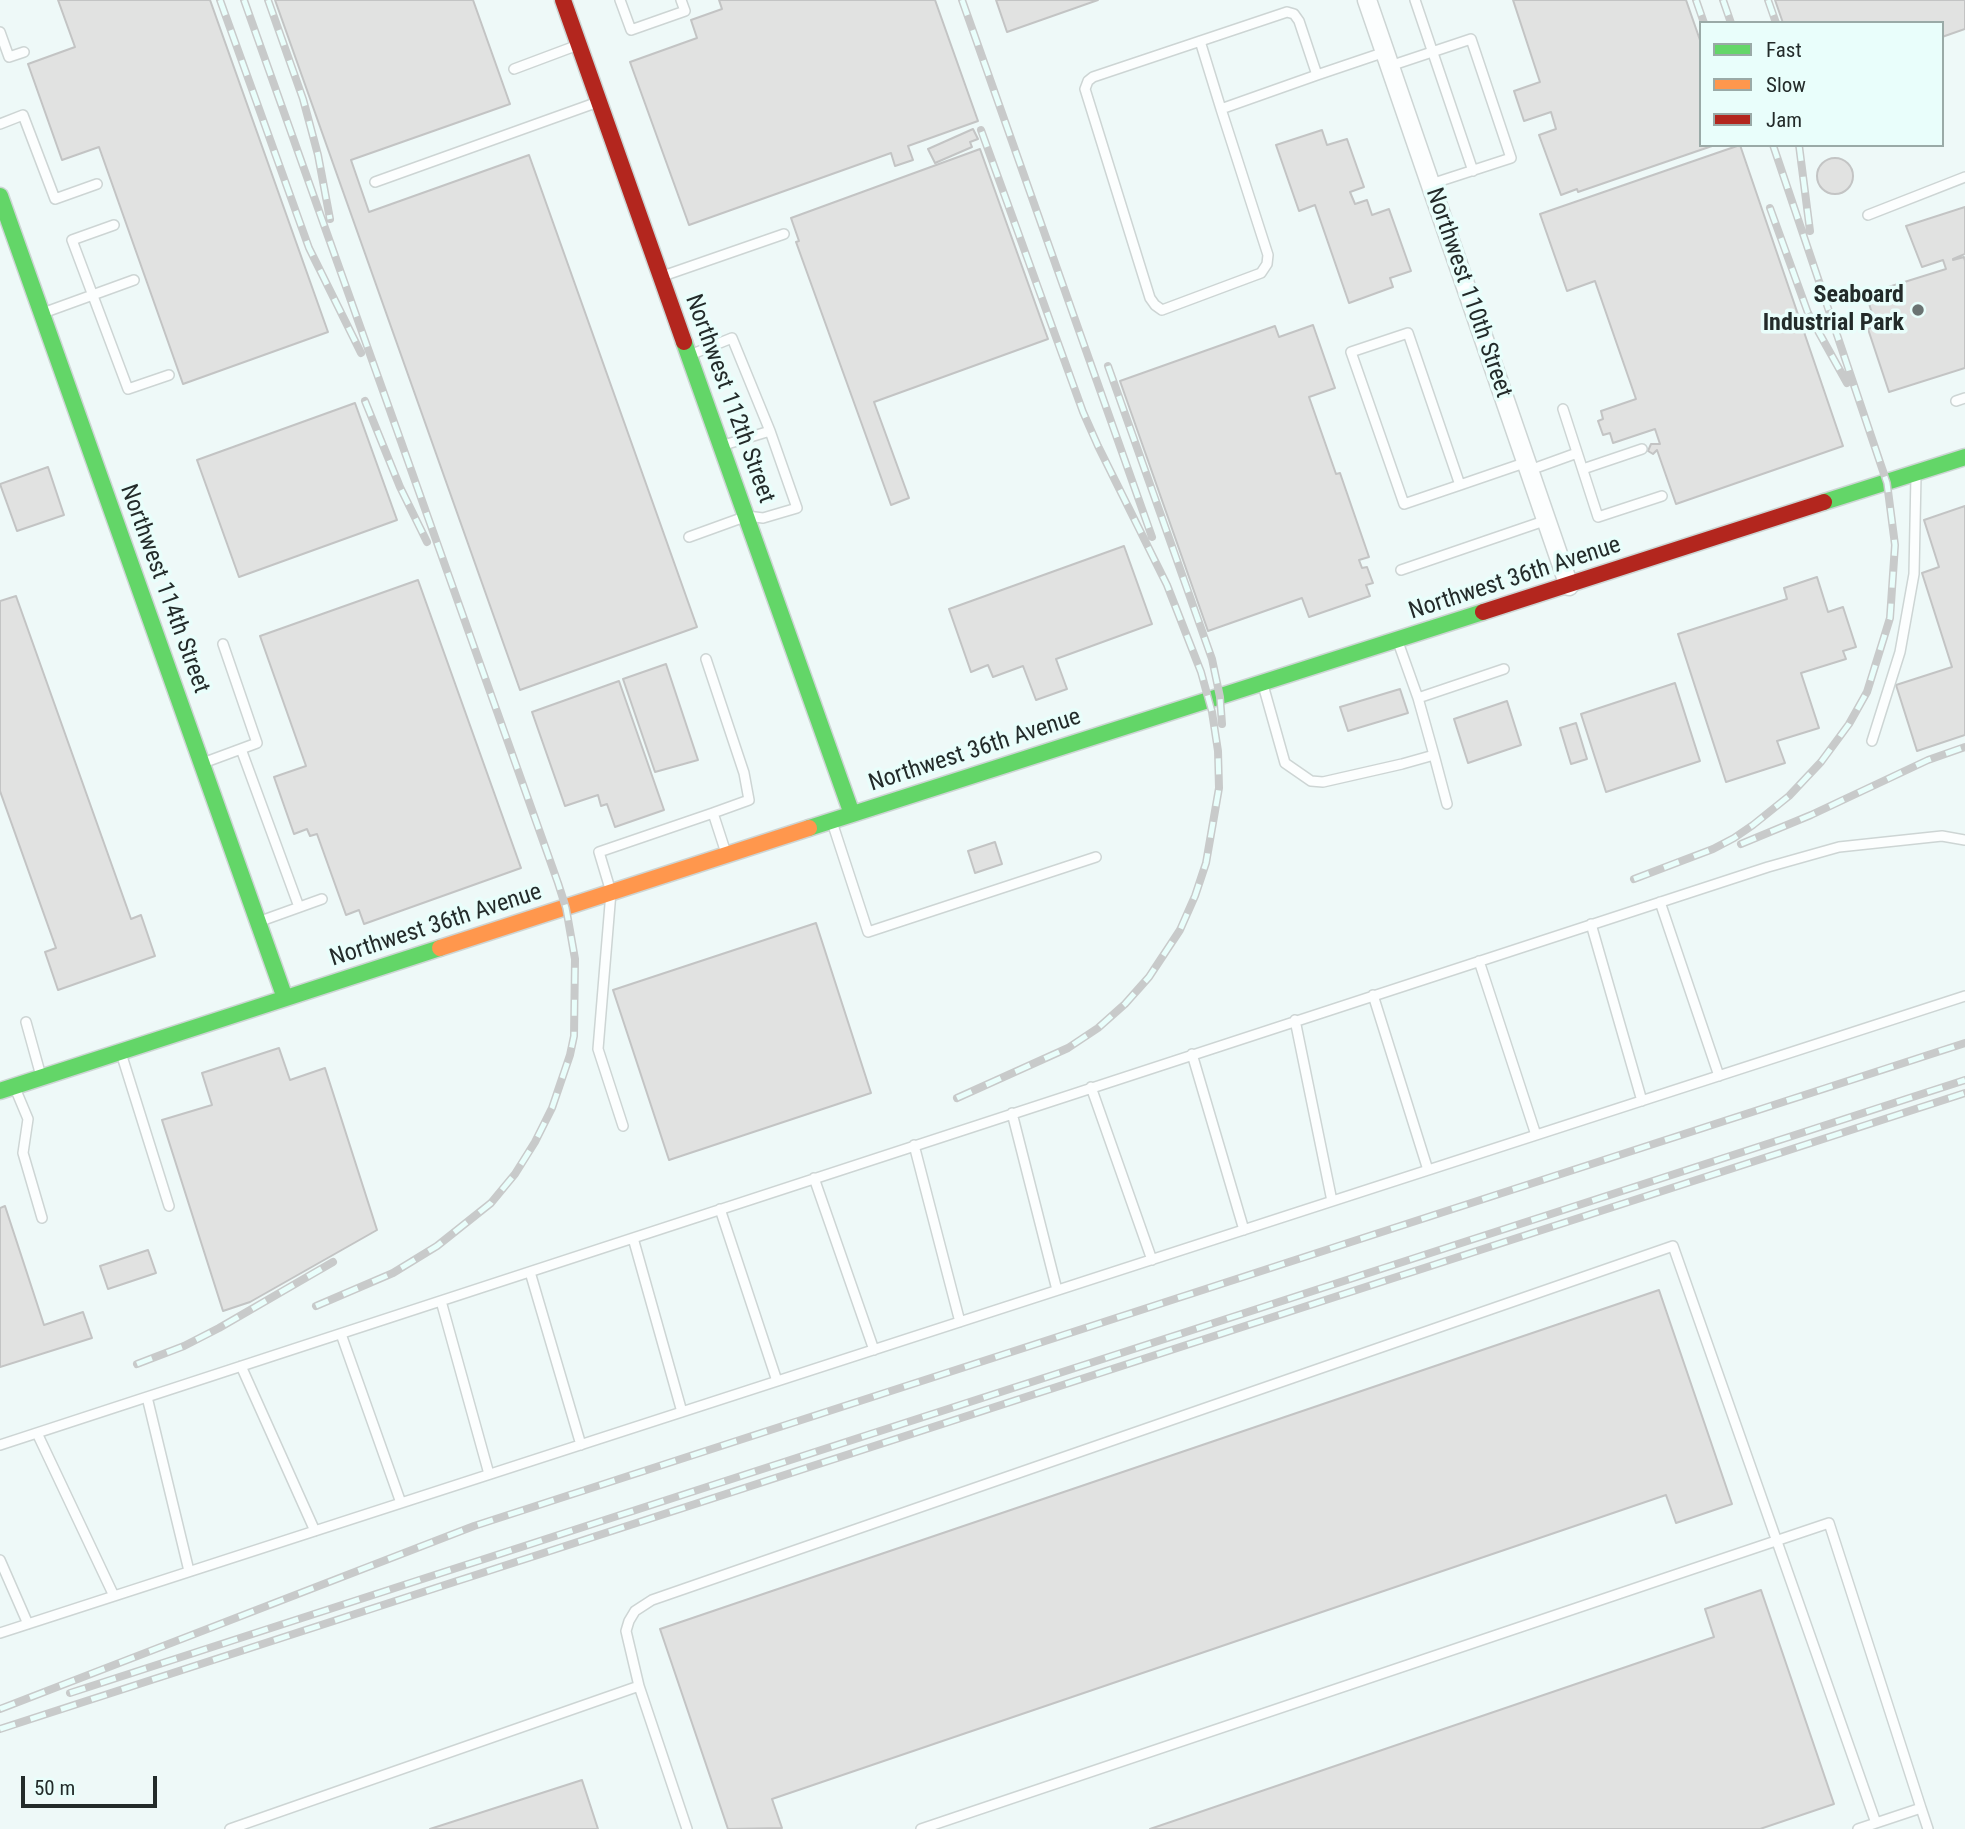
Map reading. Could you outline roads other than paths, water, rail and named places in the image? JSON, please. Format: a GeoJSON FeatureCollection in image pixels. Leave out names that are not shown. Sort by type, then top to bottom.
{"type":"FeatureCollection","features":[{"type":"Feature","properties":{"kind":"street","name":"Northwest 112th Street"},"geometry":{"type":"LineString","coordinates":[[563,0],[852,814]]}},
{"type":"Feature","properties":{"kind":"street","name":"Northwest 110th Street"},"geometry":{"type":"LineString","coordinates":[[1367,0],[1569,586]]}},
{"type":"Feature","properties":{"kind":"street","name":"Northwest 114th Street"},"geometry":{"type":"LineString","coordinates":[[0,196],[11,237],[42,314],[285,998]]}},
{"type":"Feature","properties":{"kind":"street","name":"Northwest 36th Avenue"},"geometry":{"type":"LineString","coordinates":[[7,1088],[1965,457]]}},
{"type":"Feature","properties":{"kind":"lane"},"geometry":{"type":"LineString","coordinates":[[620,0],[631,30],[685,11],[681,0]]}},
{"type":"Feature","properties":{"kind":"lane"},"geometry":{"type":"LineString","coordinates":[[1415,0],[1473,171]]}},
{"type":"Feature","properties":{"kind":"lane"},"geometry":{"type":"LineString","coordinates":[[1200,41],[1268,255],[1267,264],[1261,273],[1162,310],[1154,305],[1150,298],[1086,89],[1088,82],[1093,77],[1200,41],[1287,12],[1294,14],[1299,21],[1317,75]]}},
{"type":"Feature","properties":{"kind":"lane"},"geometry":{"type":"LineString","coordinates":[[0,32],[9,57],[24,52]]}},
{"type":"Feature","properties":{"kind":"lane"},"geometry":{"type":"LineString","coordinates":[[1222,109],[1317,75],[1433,52],[1471,39],[1511,158],[1431,184]]}},
{"type":"Feature","properties":{"kind":"lane"},"geometry":{"type":"LineString","coordinates":[[514,69],[579,45]]}},
{"type":"Feature","properties":{"kind":"lane"},"geometry":{"type":"LineString","coordinates":[[375,182],[599,101]]}},
{"type":"Feature","properties":{"kind":"lane"},"geometry":{"type":"LineString","coordinates":[[0,124],[23,115],[55,199],[97,184]]}},
{"type":"Feature","properties":{"kind":"lane"},"geometry":{"type":"LineString","coordinates":[[1868,215],[1965,177]]}},
{"type":"Feature","properties":{"kind":"lane"},"geometry":{"type":"LineString","coordinates":[[114,225],[72,240],[92,295],[128,389],[169,375]]}},
{"type":"Feature","properties":{"kind":"lane"},"geometry":{"type":"LineString","coordinates":[[662,277],[783,234]]}},
{"type":"Feature","properties":{"kind":"lane"},"geometry":{"type":"LineString","coordinates":[[42,314],[134,280]]}},
{"type":"Feature","properties":{"kind":"lane"},"geometry":{"type":"LineString","coordinates":[[1460,485],[1408,333],[1351,352],[1404,504],[1460,485],[1577,453]]}},
{"type":"Feature","properties":{"kind":"lane"},"geometry":{"type":"LineString","coordinates":[[689,537],[747,516],[763,518],[797,508],[770,431],[732,338],[690,355]]}},
{"type":"Feature","properties":{"kind":"lane"},"geometry":{"type":"LineString","coordinates":[[1563,409],[1598,517],[1662,496]]}},
{"type":"Feature","properties":{"kind":"lane"},"geometry":{"type":"LineString","coordinates":[[722,446],[770,431]]}},
{"type":"Feature","properties":{"kind":"lane"},"geometry":{"type":"LineString","coordinates":[[1583,469],[1642,449]]}},
{"type":"Feature","properties":{"kind":"lane"},"geometry":{"type":"LineString","coordinates":[[1872,741],[1900,652],[1914,574],[1916,474]]}},
{"type":"Feature","properties":{"kind":"lane"},"geometry":{"type":"LineString","coordinates":[[1401,570],[1547,520]]}},
{"type":"Feature","properties":{"kind":"lane"},"geometry":{"type":"LineString","coordinates":[[1397,640],[1418,698],[1447,804]]}},
{"type":"Feature","properties":{"kind":"lane"},"geometry":{"type":"LineString","coordinates":[[202,763],[257,743],[223,644]]}},
{"type":"Feature","properties":{"kind":"lane"},"geometry":{"type":"LineString","coordinates":[[623,1126],[598,1049],[611,892],[599,852],[749,800],[744,772],[706,659]]}},
{"type":"Feature","properties":{"kind":"lane"},"geometry":{"type":"LineString","coordinates":[[1418,698],[1504,669]]}},
{"type":"Feature","properties":{"kind":"lane"},"geometry":{"type":"LineString","coordinates":[[1262,683],[1285,763],[1311,781],[1336,779],[1434,755]]}},
{"type":"Feature","properties":{"kind":"lane"},"geometry":{"type":"LineString","coordinates":[[241,749],[299,907]]}},
{"type":"Feature","properties":{"kind":"lane"},"geometry":{"type":"LineString","coordinates":[[713,813],[726,855]]}},
{"type":"Feature","properties":{"kind":"lane"},"geometry":{"type":"LineString","coordinates":[[831,821],[868,932],[1096,857]]}},
{"type":"Feature","properties":{"kind":"lane"},"geometry":{"type":"LineString","coordinates":[[0,1446],[1660,902],[1839,847],[1942,836],[1965,840]]}},
{"type":"Feature","properties":{"kind":"lane"},"geometry":{"type":"LineString","coordinates":[[258,922],[322,899]]}},
{"type":"Feature","properties":{"kind":"lane"},"geometry":{"type":"LineString","coordinates":[[1660,902],[1719,1076]]}},
{"type":"Feature","properties":{"kind":"lane"},"geometry":{"type":"LineString","coordinates":[[1591,924],[1642,1101]]}},
{"type":"Feature","properties":{"kind":"lane"},"geometry":{"type":"LineString","coordinates":[[1479,961],[1536,1135]]}},
{"type":"Feature","properties":{"kind":"lane"},"geometry":{"type":"LineString","coordinates":[[1373,995],[1428,1170]]}},
{"type":"Feature","properties":{"kind":"lane"},"geometry":{"type":"LineString","coordinates":[[0,1633],[1965,996]]}},
{"type":"Feature","properties":{"kind":"lane"},"geometry":{"type":"LineString","coordinates":[[1296,1020],[1332,1201]]}},
{"type":"Feature","properties":{"kind":"lane"},"geometry":{"type":"LineString","coordinates":[[26,1022],[41,1077]]}},
{"type":"Feature","properties":{"kind":"lane"},"geometry":{"type":"LineString","coordinates":[[121,1052],[169,1206]]}},
{"type":"Feature","properties":{"kind":"lane"},"geometry":{"type":"LineString","coordinates":[[1192,1054],[1244,1230]]}},
{"type":"Feature","properties":{"kind":"lane"},"geometry":{"type":"LineString","coordinates":[[1091,1087],[1152,1260]]}},
{"type":"Feature","properties":{"kind":"lane"},"geometry":{"type":"LineString","coordinates":[[7,1088],[28,1119],[23,1153],[42,1218]]}},
{"type":"Feature","properties":{"kind":"lane"},"geometry":{"type":"LineString","coordinates":[[1012,1113],[1057,1290]]}},
{"type":"Feature","properties":{"kind":"lane"},"geometry":{"type":"LineString","coordinates":[[914,1145],[960,1322]]}},
{"type":"Feature","properties":{"kind":"lane"},"geometry":{"type":"LineString","coordinates":[[814,1178],[874,1350]]}},
{"type":"Feature","properties":{"kind":"lane"},"geometry":{"type":"LineString","coordinates":[[720,1209],[777,1381]]}},
{"type":"Feature","properties":{"kind":"lane"},"geometry":{"type":"LineString","coordinates":[[633,1238],[682,1412]]}},
{"type":"Feature","properties":{"kind":"lane"},"geometry":{"type":"LineString","coordinates":[[687,1829],[627,1642],[629,1621],[643,1604],[1673,1246],[1876,1823]]}},
{"type":"Feature","properties":{"kind":"lane"},"geometry":{"type":"LineString","coordinates":[[530,1272],[581,1445]]}},
{"type":"Feature","properties":{"kind":"lane"},"geometry":{"type":"LineString","coordinates":[[441,1301],[489,1474]]}},
{"type":"Feature","properties":{"kind":"lane"},"geometry":{"type":"LineString","coordinates":[[341,1334],[401,1503]]}},
{"type":"Feature","properties":{"kind":"lane"},"geometry":{"type":"LineString","coordinates":[[241,1366],[314,1531]]}},
{"type":"Feature","properties":{"kind":"lane"},"geometry":{"type":"LineString","coordinates":[[147,1397],[189,1572]]}},
{"type":"Feature","properties":{"kind":"lane"},"geometry":{"type":"LineString","coordinates":[[37,1433],[114,1596]]}},
{"type":"Feature","properties":{"kind":"lane"},"geometry":{"type":"LineString","coordinates":[[921,1829],[1829,1522],[1928,1829]]}},
{"type":"Feature","properties":{"kind":"lane"},"geometry":{"type":"LineString","coordinates":[[0,1560],[28,1624]]}},
{"type":"Feature","properties":{"kind":"lane"},"geometry":{"type":"LineString","coordinates":[[230,1829],[639,1686]]}},
{"type":"Feature","properties":{"kind":"lane"},"geometry":{"type":"LineString","coordinates":[[1858,1829],[1921,1808]]}},
{"type":"Feature","properties":{"kind":"railway"},"geometry":{"type":"LineString","coordinates":[[220,0],[309,248],[361,353]]}},
{"type":"Feature","properties":{"kind":"railway"},"geometry":{"type":"LineString","coordinates":[[244,0],[558,883],[566,908],[575,959],[574,1036],[570,1055],[552,1108],[515,1174],[491,1203],[437,1246],[393,1273],[316,1306]]}},
{"type":"Feature","properties":{"kind":"railway"},"geometry":{"type":"LineString","coordinates":[[268,0],[303,99],[318,155],[330,219]]}},
{"type":"Feature","properties":{"kind":"railway"},"geometry":{"type":"LineString","coordinates":[[962,0],[1152,537]]}},
{"type":"Feature","properties":{"kind":"railway"},"geometry":{"type":"LineString","coordinates":[[1696,0],[1703,21]]}},
{"type":"Feature","properties":{"kind":"railway"},"geometry":{"type":"LineString","coordinates":[[1723,0],[1730,21]]}},
{"type":"Feature","properties":{"kind":"railway"},"geometry":{"type":"LineString","coordinates":[[1768,0],[1775,21]]}},
{"type":"Feature","properties":{"kind":"railway"},"geometry":{"type":"LineString","coordinates":[[957,1098],[1068,1048],[1098,1028],[1125,1004],[1149,977],[1180,930],[1195,896],[1206,863],[1219,788],[1218,751],[1212,712],[1201,672],[1167,585],[1083,412],[981,130]]}},
{"type":"Feature","properties":{"kind":"railway"},"geometry":{"type":"LineString","coordinates":[[1634,879],[1713,849],[1734,838],[1789,796],[1821,762],[1849,724],[1867,692],[1890,618],[1895,545],[1887,483],[1774,147]]}},
{"type":"Feature","properties":{"kind":"railway"},"geometry":{"type":"LineString","coordinates":[[1799,147],[1810,231]]}},
{"type":"Feature","properties":{"kind":"railway"},"geometry":{"type":"LineString","coordinates":[[1770,208],[1808,313],[1847,383]]}},
{"type":"Feature","properties":{"kind":"railway"},"geometry":{"type":"LineString","coordinates":[[1108,366],[1212,659],[1220,697],[1222,724]]}},
{"type":"Feature","properties":{"kind":"railway"},"geometry":{"type":"LineString","coordinates":[[365,401],[400,487],[427,542]]}},
{"type":"Feature","properties":{"kind":"railway"},"geometry":{"type":"LineString","coordinates":[[1741,844],[1811,815],[1928,760],[1965,747]]}},
{"type":"Feature","properties":{"kind":"railway"},"geometry":{"type":"LineString","coordinates":[[0,1709],[474,1526],[1965,1043]]}},
{"type":"Feature","properties":{"kind":"railway"},"geometry":{"type":"LineString","coordinates":[[70,1693],[1965,1080]]}},
{"type":"Feature","properties":{"kind":"railway"},"geometry":{"type":"LineString","coordinates":[[0,1729],[1965,1093]]}},
{"type":"Feature","properties":{"kind":"railway"},"geometry":{"type":"LineString","coordinates":[[137,1364],[184,1346],[219,1328],[333,1262]]}},
{"type":"Feature","properties":{"kind":"place","name":"Seaboard Industrial Park"},"geometry":{"type":"Point","coordinates":[1918,310]}}]}
